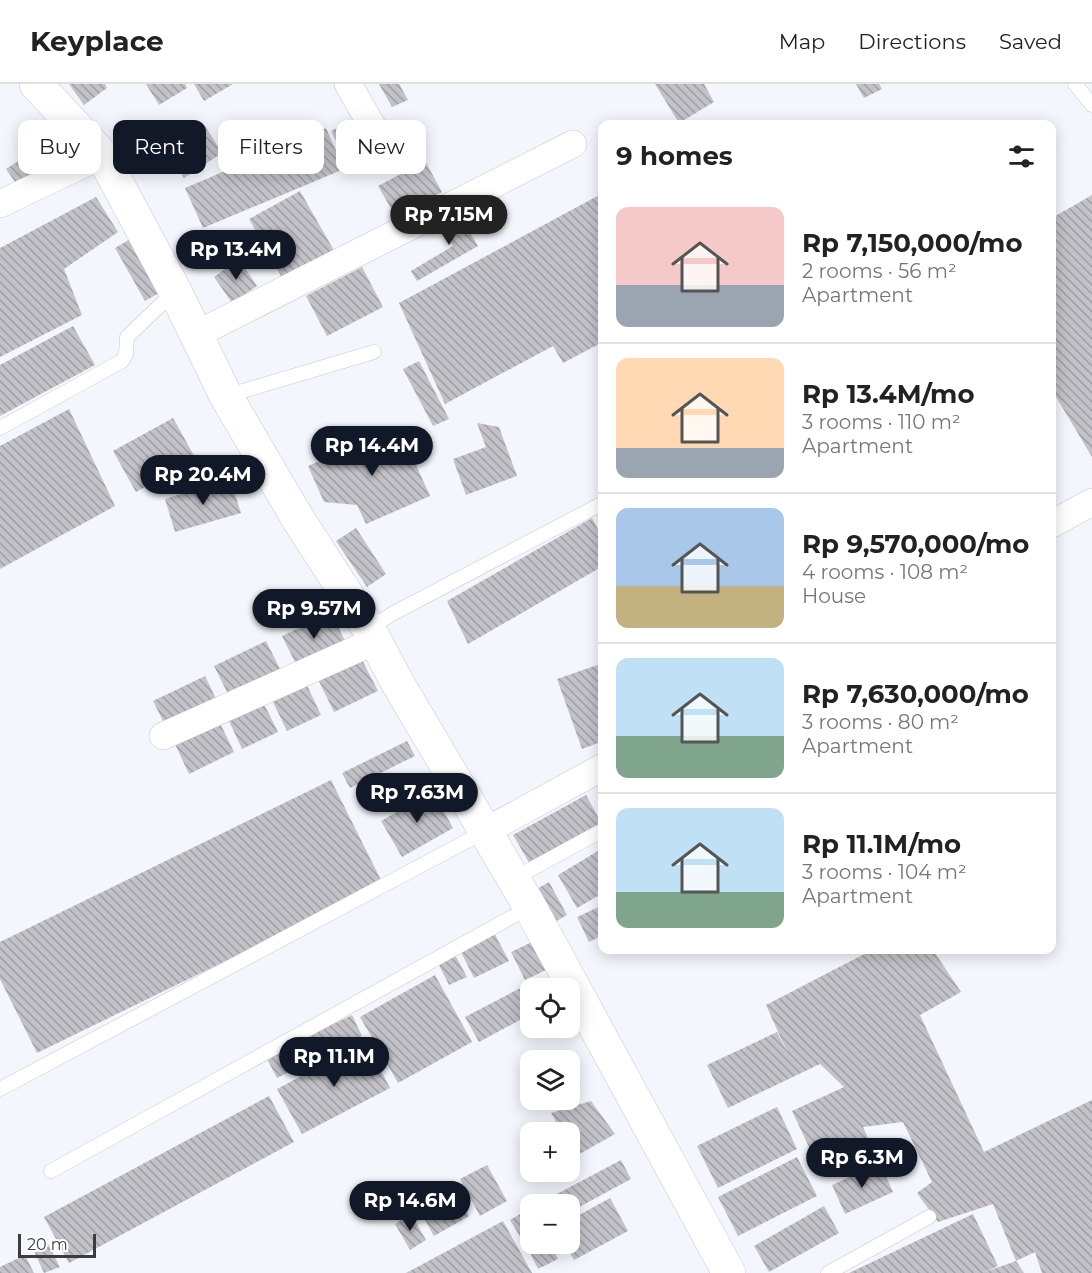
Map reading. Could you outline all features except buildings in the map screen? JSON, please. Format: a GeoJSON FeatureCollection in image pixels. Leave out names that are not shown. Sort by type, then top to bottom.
{"type":"FeatureCollection","features":[{"type":"Feature","properties":{"kind":"main road"},"geometry":{"type":"LineString","coordinates":[[36,84],[102,155],[175,291],[226,396],[298,519],[372,635],[484,832],[530,907],[729,1273]]}},
{"type":"Feature","properties":{"kind":"street"},"geometry":{"type":"LineString","coordinates":[[348,84],[369,120]]}},
{"type":"Feature","properties":{"kind":"street"},"geometry":{"type":"LineString","coordinates":[[197,334],[573,144]]}},
{"type":"Feature","properties":{"kind":"street"},"geometry":{"type":"LineString","coordinates":[[0,204],[102,155]]}},
{"type":"Feature","properties":{"kind":"street"},"geometry":{"type":"LineString","coordinates":[[1056,522],[1092,502]]}},
{"type":"Feature","properties":{"kind":"street"},"geometry":{"type":"LineString","coordinates":[[163,736],[372,635]]}},
{"type":"Feature","properties":{"kind":"street"},"geometry":{"type":"LineString","coordinates":[[484,832],[598,770]]}},
{"type":"Feature","properties":{"kind":"lane"},"geometry":{"type":"LineString","coordinates":[[1075,84],[1092,105]]}},
{"type":"Feature","properties":{"kind":"lane"},"geometry":{"type":"LineString","coordinates":[[0,428],[122,361],[126,354],[127,337],[175,291]]}},
{"type":"Feature","properties":{"kind":"lane"},"geometry":{"type":"LineString","coordinates":[[226,396],[374,352]]}},
{"type":"Feature","properties":{"kind":"lane"},"geometry":{"type":"LineString","coordinates":[[372,635],[392,614],[598,506]]}},
{"type":"Feature","properties":{"kind":"lane"},"geometry":{"type":"LineString","coordinates":[[0,1089],[484,832]]}},
{"type":"Feature","properties":{"kind":"lane"},"geometry":{"type":"LineString","coordinates":[[513,879],[598,833]]}},
{"type":"Feature","properties":{"kind":"lane"},"geometry":{"type":"LineString","coordinates":[[51,1171],[530,907]]}},
{"type":"Feature","properties":{"kind":"lane"},"geometry":{"type":"LineString","coordinates":[[828,1273],[929,1217]]}}]}
